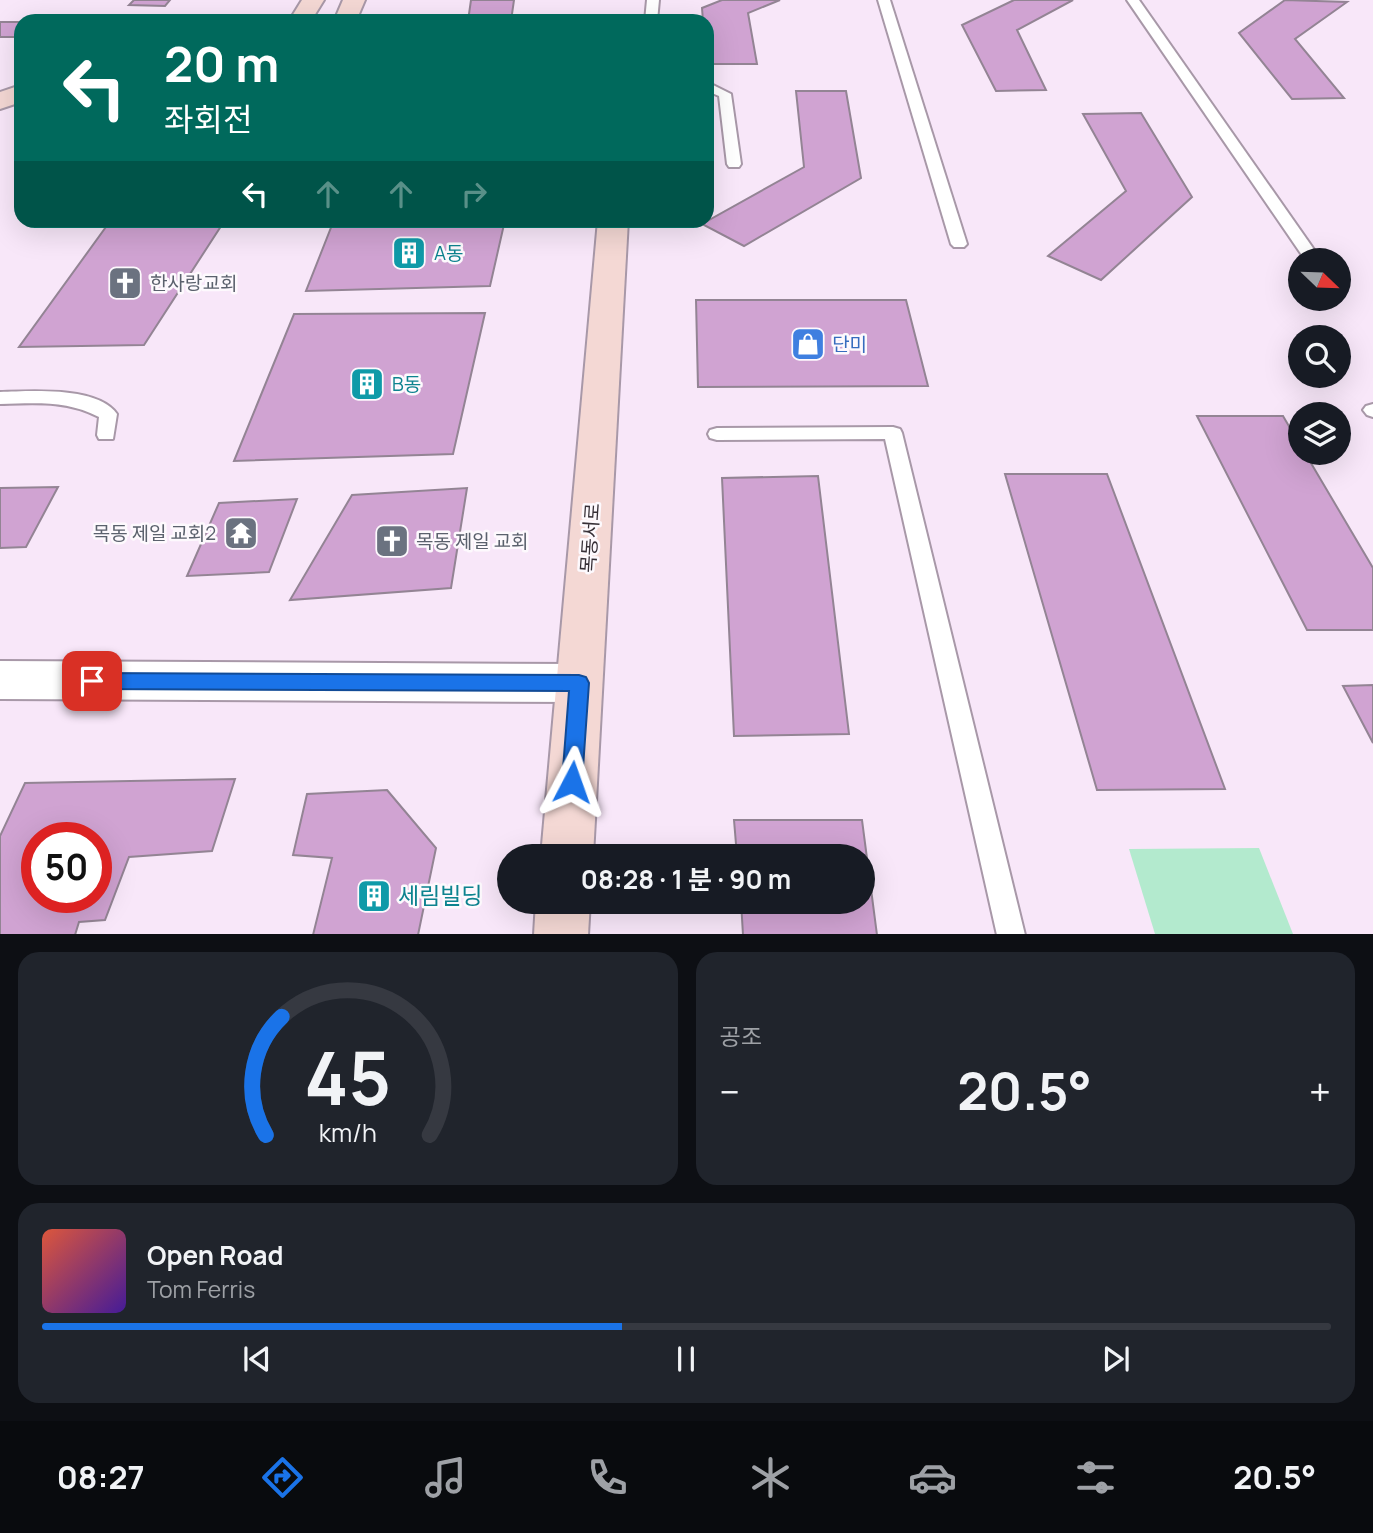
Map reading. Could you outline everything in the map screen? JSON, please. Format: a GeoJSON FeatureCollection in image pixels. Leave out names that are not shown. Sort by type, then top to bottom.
{"type":"FeatureCollection","features":[{"type":"Feature","properties":{"kind":"main road","name":"목동서로"},"geometry":{"type":"LineString","coordinates":[[568,844],[611,228]]}},
{"type":"Feature","properties":{"kind":"main road"},"geometry":{"type":"LineString","coordinates":[[561,934],[562,914]]}},
{"type":"Feature","properties":{"kind":"street"},"geometry":{"type":"LineString","coordinates":[[0,680],[579,683]]}},
{"type":"Feature","properties":{"kind":"lane"},"geometry":{"type":"LineString","coordinates":[[884,0],[959,244]]}},
{"type":"Feature","properties":{"kind":"lane"},"geometry":{"type":"LineString","coordinates":[[1133,0],[1305,248]]}},
{"type":"Feature","properties":{"kind":"lane"},"geometry":{"type":"LineString","coordinates":[[714,89],[725,94],[734,164]]}},
{"type":"Feature","properties":{"kind":"lane"},"geometry":{"type":"LineString","coordinates":[[0,398],[69,397],[92,404],[108,414],[106,435]]}},
{"type":"Feature","properties":{"kind":"lane"},"geometry":{"type":"LineString","coordinates":[[717,434],[893,433],[1011,934]]}},
{"type":"Feature","properties":{"kind":"green space"},"geometry":{"type":"Polygon","coordinates":[[[1259,848],[1293,934],[1155,934],[1129,849],[1259,848]]]}},
{"type":"Feature","properties":{"kind":"building"},"geometry":{"type":"Polygon","coordinates":[[[134,0],[170,0],[165,6],[129,5],[134,0]]]}},
{"type":"Feature","properties":{"kind":"building"},"geometry":{"type":"Polygon","coordinates":[[[471,0],[514,0],[512,14],[469,14],[471,0]]]}},
{"type":"Feature","properties":{"kind":"building"},"geometry":{"type":"Polygon","coordinates":[[[722,0],[780,0],[748,13],[757,64],[714,64],[714,14],[702,14],[702,8],[722,0]]]}},
{"type":"Feature","properties":{"kind":"building"},"geometry":{"type":"Polygon","coordinates":[[[1014,0],[1073,0],[1017,30],[1046,90],[996,91],[962,25],[1014,0]]]}},
{"type":"Feature","properties":{"kind":"building"},"geometry":{"type":"Polygon","coordinates":[[[1285,0],[1347,2],[1295,39],[1344,98],[1292,99],[1239,33],[1285,0]]]}},
{"type":"Feature","properties":{"kind":"building"},"geometry":{"type":"Polygon","coordinates":[[[0,22],[14,22],[14,37],[0,37],[0,22]]]}},
{"type":"Feature","properties":{"kind":"building"},"geometry":{"type":"Polygon","coordinates":[[[796,91],[846,91],[861,178],[744,246],[710,228],[714,228],[714,217],[804,167],[796,91]]]}},
{"type":"Feature","properties":{"kind":"building"},"geometry":{"type":"Polygon","coordinates":[[[1141,113],[1192,197],[1101,280],[1048,256],[1126,191],[1083,114],[1141,113]]]}},
{"type":"Feature","properties":{"kind":"building","name":"한사랑교회"},"geometry":{"type":"Polygon","coordinates":[[[105,228],[220,228],[144,345],[19,347],[105,228]]]}},
{"type":"Feature","properties":{"kind":"building","name":"A동"},"geometry":{"type":"Polygon","coordinates":[[[331,228],[503,228],[490,286],[306,291],[331,228]]]}},
{"type":"Feature","properties":{"kind":"building"},"geometry":{"type":"Polygon","coordinates":[[[696,300],[906,300],[928,386],[698,387],[696,300]]]}},
{"type":"Feature","properties":{"kind":"building","name":"B동"},"geometry":{"type":"Polygon","coordinates":[[[485,313],[453,454],[234,461],[294,314],[485,313]]]}},
{"type":"Feature","properties":{"kind":"building"},"geometry":{"type":"Polygon","coordinates":[[[1197,416],[1283,416],[1288,425],[1288,465],[1312,465],[1373,568],[1373,630],[1307,630],[1197,416]]]}},
{"type":"Feature","properties":{"kind":"building"},"geometry":{"type":"Polygon","coordinates":[[[1005,474],[1107,474],[1225,789],[1097,790],[1005,474]]]}},
{"type":"Feature","properties":{"kind":"building"},"geometry":{"type":"Polygon","coordinates":[[[818,476],[849,734],[734,736],[722,478],[818,476]]]}},
{"type":"Feature","properties":{"kind":"building"},"geometry":{"type":"Polygon","coordinates":[[[58,487],[26,547],[0,548],[0,488],[58,487]]]}},
{"type":"Feature","properties":{"kind":"building","name":"목동 제일 교회"},"geometry":{"type":"Polygon","coordinates":[[[467,488],[451,588],[290,600],[352,495],[467,488]]]}},
{"type":"Feature","properties":{"kind":"building"},"geometry":{"type":"Polygon","coordinates":[[[297,499],[269,572],[187,576],[219,503],[297,499]]]}},
{"type":"Feature","properties":{"kind":"building"},"geometry":{"type":"Polygon","coordinates":[[[1373,685],[1373,743],[1343,686],[1373,685]]]}},
{"type":"Feature","properties":{"kind":"building"},"geometry":{"type":"Polygon","coordinates":[[[235,779],[212,851],[129,857],[112,902],[112,822],[21,822],[21,913],[108,913],[105,920],[79,922],[75,934],[0,934],[0,836],[25,783],[235,779]]]}},
{"type":"Feature","properties":{"kind":"building","name":"세림빌딩"},"geometry":{"type":"Polygon","coordinates":[[[387,790],[436,848],[418,934],[313,934],[332,858],[293,855],[307,794],[387,790]]]}},
{"type":"Feature","properties":{"kind":"building"},"geometry":{"type":"Polygon","coordinates":[[[734,820],[862,820],[865,844],[736,844],[734,820]]]}},
{"type":"Feature","properties":{"kind":"building"},"geometry":{"type":"Polygon","coordinates":[[[742,914],[874,914],[877,934],[743,934],[742,914]]]}},
{"type":"Feature","properties":{"kind":"place","name":"A동"},"geometry":{"type":"Point","coordinates":[409,253]}},
{"type":"Feature","properties":{"kind":"place","name":"한사랑교회"},"geometry":{"type":"Point","coordinates":[125,283]}},
{"type":"Feature","properties":{"kind":"place","name":"단미"},"geometry":{"type":"Point","coordinates":[808,344]}},
{"type":"Feature","properties":{"kind":"place","name":"B동"},"geometry":{"type":"Point","coordinates":[367,384]}},
{"type":"Feature","properties":{"kind":"place","name":"목동 제일 교회2"},"geometry":{"type":"Point","coordinates":[241,533]}},
{"type":"Feature","properties":{"kind":"place","name":"목동 제일 교회"},"geometry":{"type":"Point","coordinates":[392,541]}},
{"type":"Feature","properties":{"kind":"place","name":"세림빌딩"},"geometry":{"type":"Point","coordinates":[374,896]}},
{"type":"Feature","properties":{"kind":"route"},"geometry":{"type":"LineString","coordinates":[[92,681],[579,683],[572,782]]}}]}
